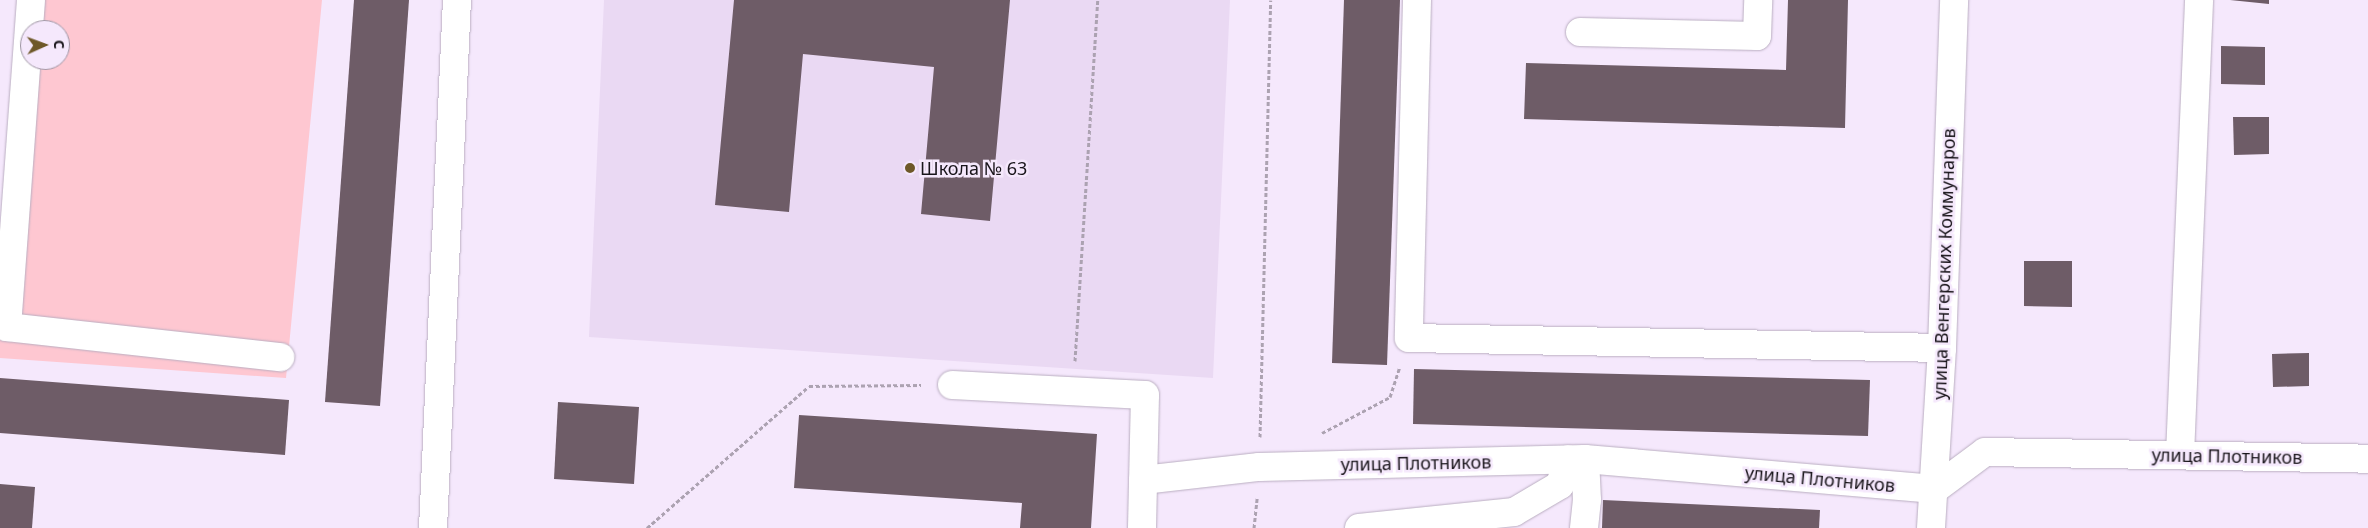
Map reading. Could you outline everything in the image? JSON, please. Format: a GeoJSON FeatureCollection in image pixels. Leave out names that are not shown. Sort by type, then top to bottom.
{"type":"FeatureCollection","features":[{"type":"Feature","properties":{"kind":"street"},"geometry":{"type":"LineString","coordinates":[[31,0],[7,328],[280,358]]}},
{"type":"Feature","properties":{"kind":"street"},"geometry":{"type":"LineString","coordinates":[[433,528],[457,0]]}},
{"type":"Feature","properties":{"kind":"street"},"geometry":{"type":"LineString","coordinates":[[1417,0],[1410,338],[1942,348]]}},
{"type":"Feature","properties":{"kind":"street"},"geometry":{"type":"LineString","coordinates":[[1580,32],[1757,36],[1758,0]]}},
{"type":"Feature","properties":{"kind":"street","name":"улица Венгерских Коммунаров"},"geometry":{"type":"LineString","coordinates":[[1931,528],[1942,348],[1954,0]]}},
{"type":"Feature","properties":{"kind":"street"},"geometry":{"type":"LineString","coordinates":[[2180,455],[2199,0]]}},
{"type":"Feature","properties":{"kind":"street"},"geometry":{"type":"LineString","coordinates":[[952,385],[1145,395],[1142,528]]}},
{"type":"Feature","properties":{"kind":"street","name":"улица Плотников"},"geometry":{"type":"LineString","coordinates":[[1143,480],[1259,467],[1577,459],[1934,489],[1985,452],[2368,459]]}},
{"type":"Feature","properties":{"kind":"street"},"geometry":{"type":"LineString","coordinates":[[1358,528],[1514,512],[1560,485],[1577,459]]}},
{"type":"Feature","properties":{"kind":"street"},"geometry":{"type":"LineString","coordinates":[[1577,459],[1587,500],[1584,528]]}},
{"type":"Feature","properties":{"kind":"path"},"geometry":{"type":"LineString","coordinates":[[1073,391],[1098,0]]}},
{"type":"Feature","properties":{"kind":"path"},"geometry":{"type":"LineString","coordinates":[[1259,467],[1271,0]]}},
{"type":"Feature","properties":{"kind":"path"},"geometry":{"type":"LineString","coordinates":[[1320,434],[1390,397],[1410,338]]}},
{"type":"Feature","properties":{"kind":"path"},"geometry":{"type":"LineString","coordinates":[[647,528],[809,386],[952,385]]}},
{"type":"Feature","properties":{"kind":"shaded area"},"geometry":{"type":"Polygon","coordinates":[[[39,0],[322,0],[286,378],[0,358],[0,317],[31,70],[70,70],[70,20],[36,20],[39,0]]]}},
{"type":"Feature","properties":{"kind":"shaded area","name":"Школа № 63"},"geometry":{"type":"Polygon","coordinates":[[[604,0],[1230,0],[1213,378],[589,337],[604,0]]]}},
{"type":"Feature","properties":{"kind":"building"},"geometry":{"type":"Polygon","coordinates":[[[354,0],[409,0],[380,406],[325,402],[354,0]]]}},
{"type":"Feature","properties":{"kind":"building"},"geometry":{"type":"Polygon","coordinates":[[[734,0],[1010,0],[990,221],[921,214],[934,67],[803,54],[789,212],[715,205],[734,0]]]}},
{"type":"Feature","properties":{"kind":"building"},"geometry":{"type":"Polygon","coordinates":[[[1344,0],[1400,0],[1387,365],[1332,363],[1344,0]]]}},
{"type":"Feature","properties":{"kind":"building"},"geometry":{"type":"Polygon","coordinates":[[[1788,0],[1848,0],[1845,128],[1524,119],[1526,63],[1786,70],[1788,0]]]}},
{"type":"Feature","properties":{"kind":"building"},"geometry":{"type":"Polygon","coordinates":[[[2230,0],[2269,0],[2269,4],[2230,0]]]}},
{"type":"Feature","properties":{"kind":"building"},"geometry":{"type":"Polygon","coordinates":[[[2221,46],[2265,47],[2265,85],[2221,84],[2221,46]]]}},
{"type":"Feature","properties":{"kind":"building"},"geometry":{"type":"Polygon","coordinates":[[[2233,117],[2269,117],[2269,154],[2234,155],[2233,117]]]}},
{"type":"Feature","properties":{"kind":"building"},"geometry":{"type":"Polygon","coordinates":[[[2024,261],[2072,261],[2072,307],[2024,306],[2024,261]]]}},
{"type":"Feature","properties":{"kind":"building"},"geometry":{"type":"Polygon","coordinates":[[[2309,353],[2309,386],[2273,387],[2272,354],[2309,353]]]}},
{"type":"Feature","properties":{"kind":"building"},"geometry":{"type":"Polygon","coordinates":[[[1414,369],[1870,380],[1868,436],[1413,424],[1414,369]]]}},
{"type":"Feature","properties":{"kind":"building"},"geometry":{"type":"Polygon","coordinates":[[[0,378],[289,400],[285,455],[0,433],[0,378]]]}},
{"type":"Feature","properties":{"kind":"building"},"geometry":{"type":"Polygon","coordinates":[[[558,402],[639,407],[634,484],[554,479],[558,402]]]}},
{"type":"Feature","properties":{"kind":"building"},"geometry":{"type":"Polygon","coordinates":[[[799,415],[1097,434],[1091,528],[1020,528],[1022,503],[794,488],[799,415]]]}},
{"type":"Feature","properties":{"kind":"building"},"geometry":{"type":"Polygon","coordinates":[[[0,484],[35,487],[32,528],[0,528],[0,484]]]}},
{"type":"Feature","properties":{"kind":"building"},"geometry":{"type":"Polygon","coordinates":[[[1603,500],[1820,510],[1819,528],[1602,528],[1603,500]]]}},
{"type":"Feature","properties":{"kind":"place","name":"Школа № 63"},"geometry":{"type":"Point","coordinates":[910,168]}}]}
